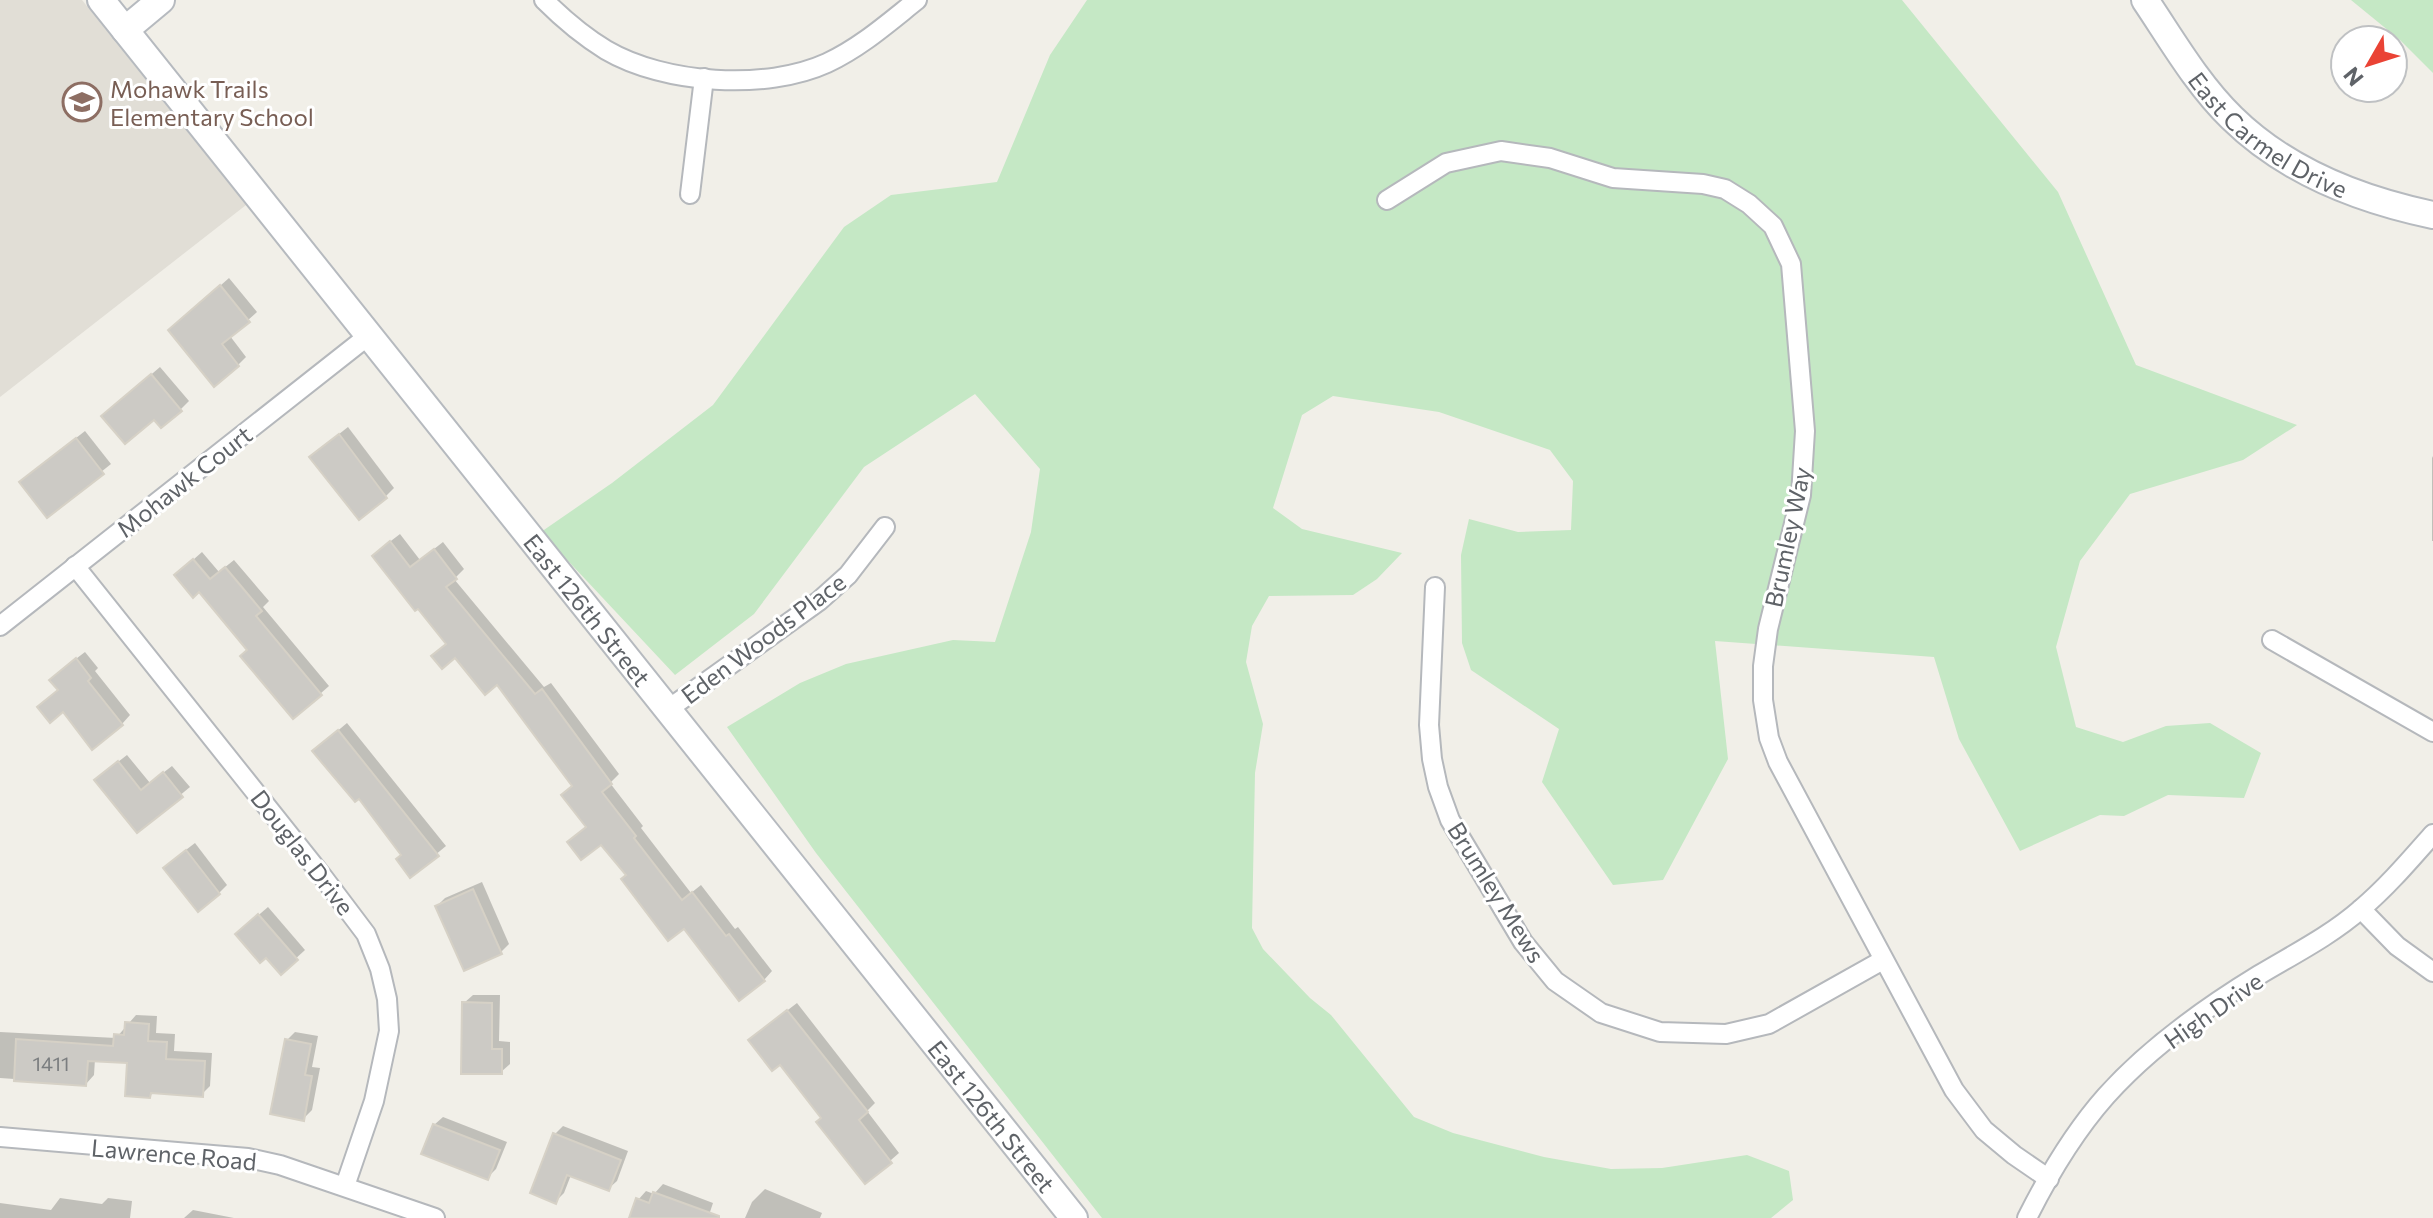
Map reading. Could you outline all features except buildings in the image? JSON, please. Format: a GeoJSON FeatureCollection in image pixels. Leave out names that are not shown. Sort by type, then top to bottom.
{"type":"FeatureCollection","features":[{"type":"Feature","properties":{"kind":"street","name":"East 126th Street"},"geometry":{"type":"LineString","coordinates":[[101,0],[1074,1218]]}},
{"type":"Feature","properties":{"kind":"street"},"geometry":{"type":"LineString","coordinates":[[125,30],[161,0]]}},
{"type":"Feature","properties":{"kind":"street"},"geometry":{"type":"LineString","coordinates":[[544,0],[563,20],[608,51],[647,67],[704,78],[764,78],[794,74],[825,64],[860,46],[917,0]]}},
{"type":"Feature","properties":{"kind":"street","name":"East Carmel Drive"},"geometry":{"type":"LineString","coordinates":[[2145,0],[2197,78],[2232,119],[2282,157],[2345,190],[2395,207],[2433,215]]}},
{"type":"Feature","properties":{"kind":"street"},"geometry":{"type":"LineString","coordinates":[[690,194],[704,78]]}},
{"type":"Feature","properties":{"kind":"street","name":"Brumley Way"},"geometry":{"type":"LineString","coordinates":[[1387,200],[1446,163],[1501,151],[1550,158],[1613,178],[1703,184],[1725,189],[1749,204],[1773,226],[1791,264],[1805,431],[1801,495],[1768,629],[1763,666],[1763,700],[1769,738],[1778,762],[1954,1090],[1984,1130],[2049,1179]]}},
{"type":"Feature","properties":{"kind":"street","name":"Mohawk Court"},"geometry":{"type":"LineString","coordinates":[[0,626],[368,336]]}},
{"type":"Feature","properties":{"kind":"street","name":"Eden Woods Place"},"geometry":{"type":"LineString","coordinates":[[667,710],[819,601],[848,575],[885,527]]}},
{"type":"Feature","properties":{"kind":"street","name":"Douglas Drive"},"geometry":{"type":"LineString","coordinates":[[75,566],[366,934],[380,969],[387,999],[389,1031],[374,1101],[345,1186]]}},
{"type":"Feature","properties":{"kind":"street","name":"Brumley Mews"},"geometry":{"type":"LineString","coordinates":[[1435,587],[1429,725],[1438,787],[1450,820],[1523,942],[1555,981],[1601,1013],[1660,1032],[1726,1034],[1769,1024],[1883,960]]}},
{"type":"Feature","properties":{"kind":"street"},"geometry":{"type":"LineString","coordinates":[[2272,640],[2433,732]]}},
{"type":"Feature","properties":{"kind":"street","name":"High Drive"},"geometry":{"type":"LineString","coordinates":[[2027,1218],[2076,1136],[2107,1095],[2154,1051],[2199,1016],[2259,975],[2307,949],[2361,909],[2433,834]]}},
{"type":"Feature","properties":{"kind":"street"},"geometry":{"type":"LineString","coordinates":[[2361,909],[2397,946],[2433,972]]}},
{"type":"Feature","properties":{"kind":"street","name":"Lawrence Road"},"geometry":{"type":"LineString","coordinates":[[0,1137],[248,1158],[345,1186],[435,1218]]}},
{"type":"Feature","properties":{"kind":"shaded area","name":"Mohawk Trails Elementary School"},"geometry":{"type":"Polygon","coordinates":[[[0,0],[82,0],[246,205],[0,397],[0,0]]]}},
{"type":"Feature","properties":{"kind":"green space"},"geometry":{"type":"Polygon","coordinates":[[[1087,0],[1902,0],[2058,192],[2136,365],[2297,425],[2243,460],[2130,494],[2080,561],[2056,647],[2076,727],[2123,742],[2166,726],[2210,723],[2261,753],[2244,798],[2168,795],[2124,816],[2100,815],[2020,851],[1959,739],[1934,657],[1715,641],[1728,759],[1663,880],[1613,885],[1542,782],[1559,729],[1471,670],[1462,643],[1461,555],[1469,519],[1518,532],[1571,530],[1573,481],[1550,450],[1439,412],[1333,396],[1302,415],[1273,508],[1302,529],[1402,553],[1377,579],[1353,595],[1269,596],[1252,626],[1246,662],[1263,724],[1255,773],[1252,928],[1263,949],[1310,998],[1331,1015],[1414,1117],[1453,1133],[1544,1157],[1611,1169],[1662,1168],[1747,1155],[1789,1171],[1793,1200],[1771,1218],[1102,1218],[816,853],[727,727],[800,683],[846,664],[953,640],[995,642],[1031,532],[1040,469],[975,394],[864,467],[754,614],[675,675],[541,532],[612,483],[713,405],[844,227],[891,195],[997,182],[1050,55],[1087,0]]]}},
{"type":"Feature","properties":{"kind":"green space"},"geometry":{"type":"Polygon","coordinates":[[[2351,0],[2433,0],[2433,73],[2409,49],[2409,24],[2380,24],[2351,0]]]}},
{"type":"Feature","properties":{"kind":"place","name":"Mohawk Trails Elementary School"},"geometry":{"type":"Point","coordinates":[82,102]}}]}
